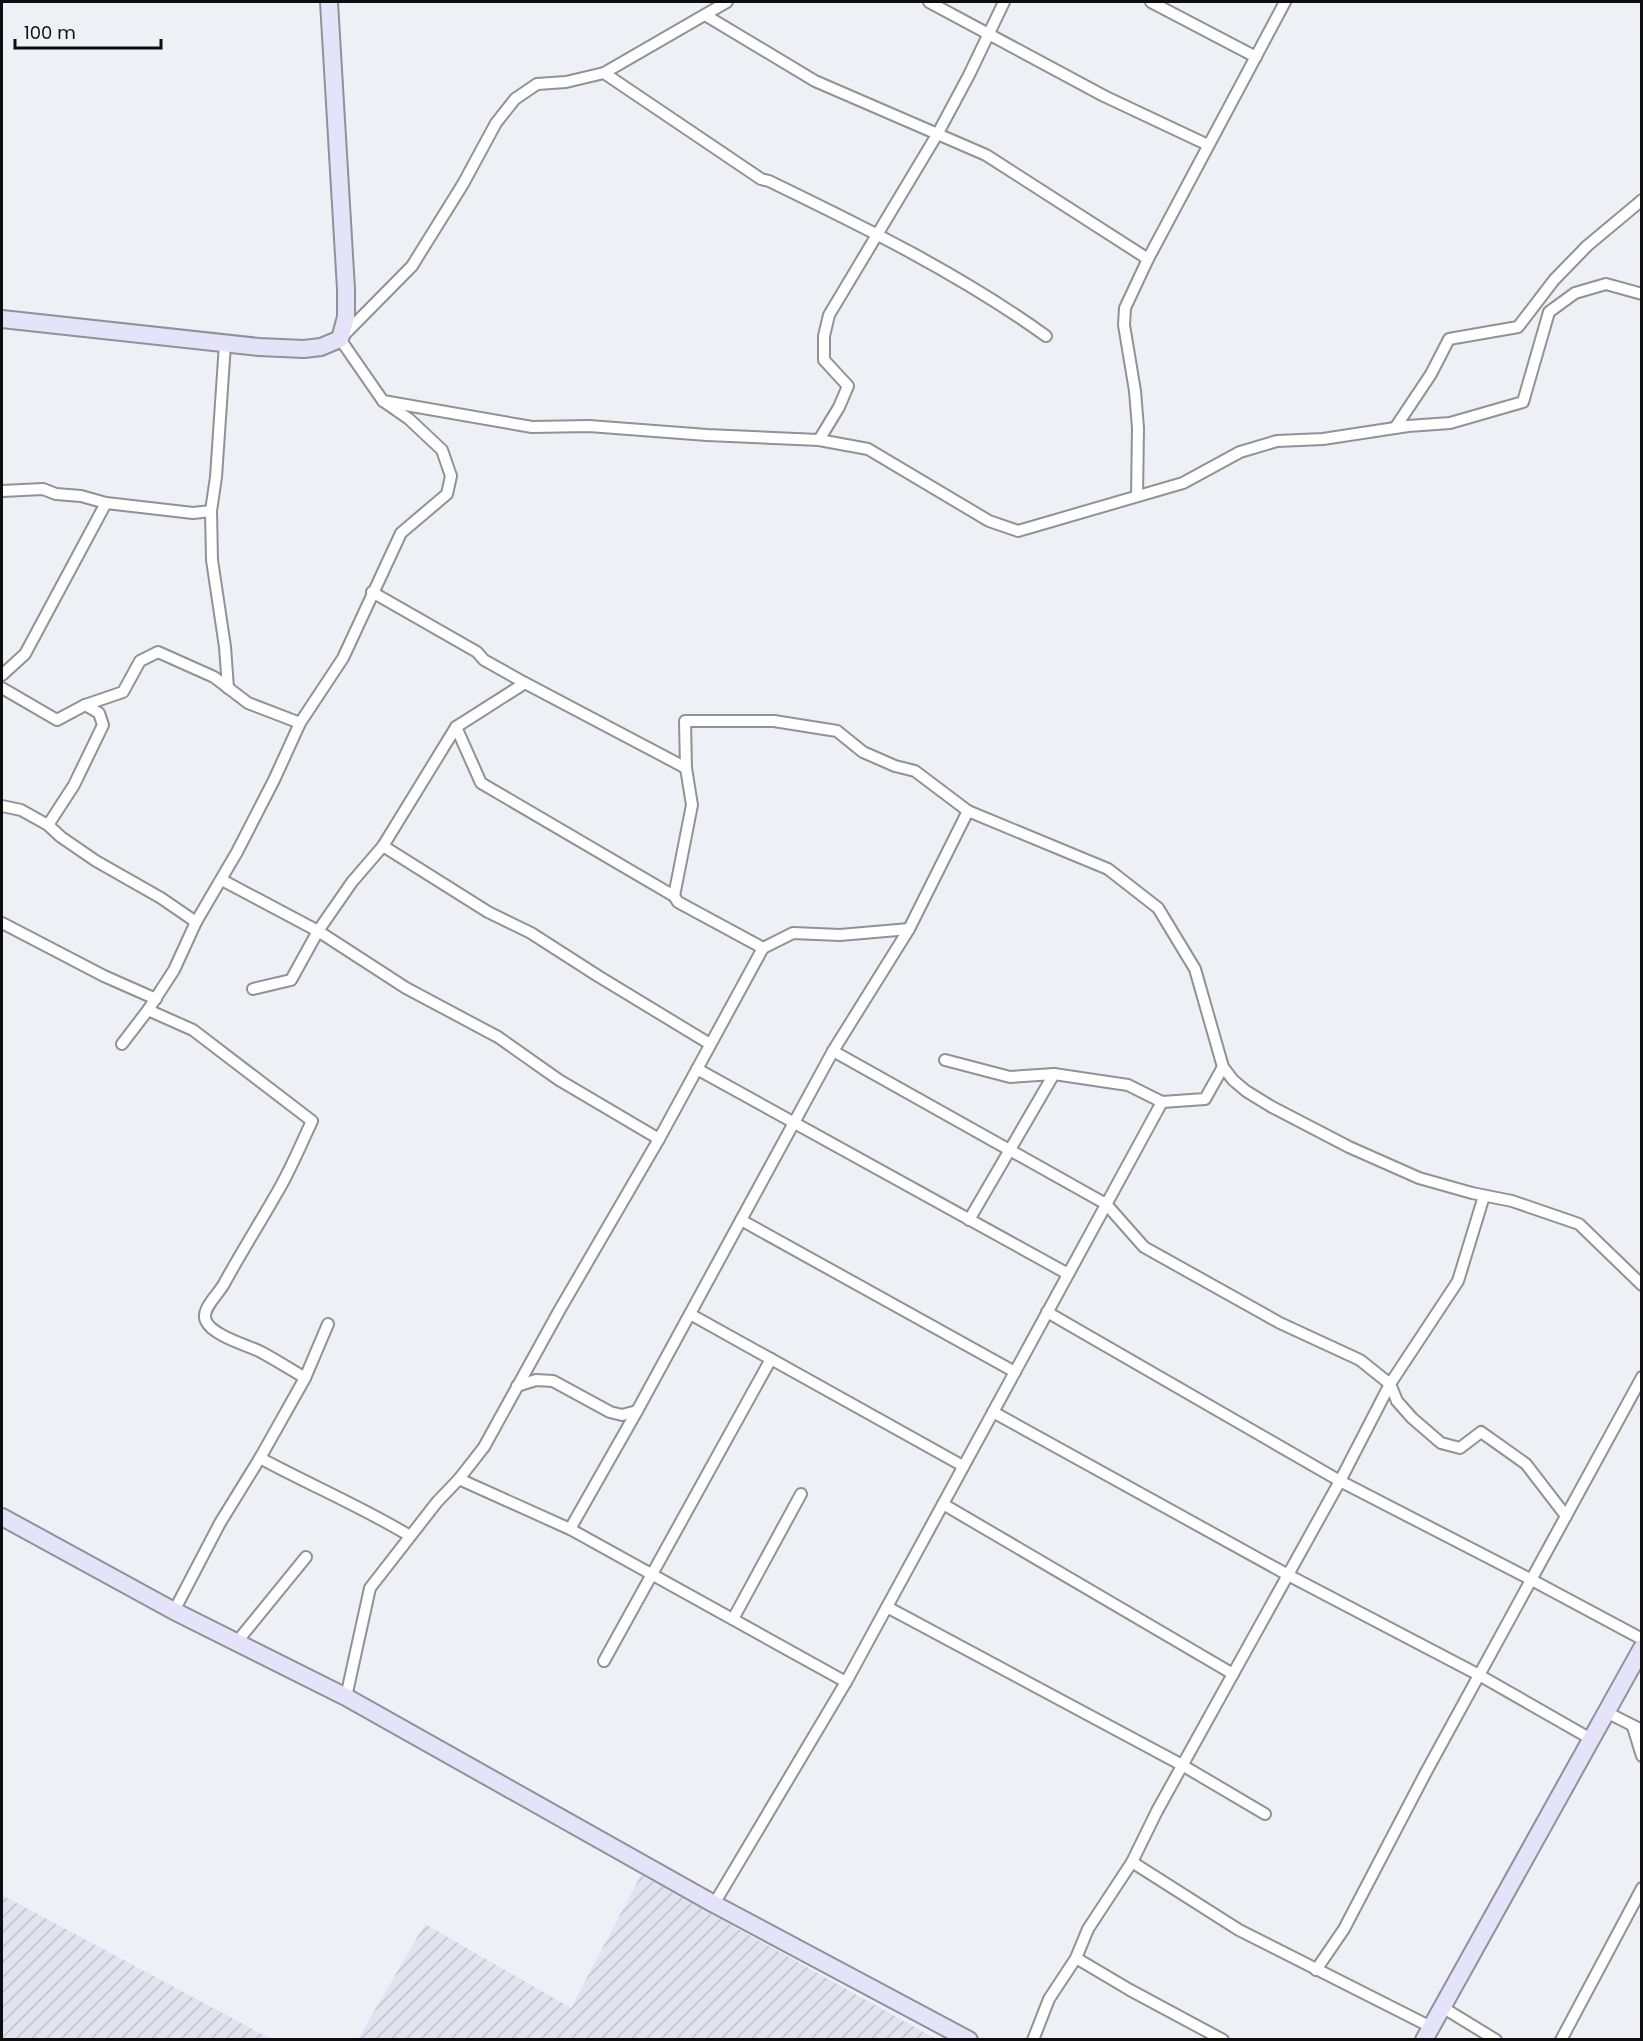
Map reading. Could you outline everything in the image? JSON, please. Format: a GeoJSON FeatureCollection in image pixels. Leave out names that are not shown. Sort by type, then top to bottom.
{"type":"FeatureCollection","features":[{"type":"Feature","properties":{"kind":"street"},"geometry":{"type":"LineString","coordinates":[[122,1044],[148,1011],[174,970],[196,922],[222,880],[274,780],[300,723],[343,658],[401,533],[447,494],[451,476],[442,450],[409,419],[383,401],[340,339],[346,317],[346,289],[329,2]]}},
{"type":"Feature","properties":{"kind":"street"},"geometry":{"type":"LineString","coordinates":[[2,319],[225,344],[304,349],[321,347],[340,339],[412,266],[463,184],[496,123],[515,99],[537,84],[566,82],[603,73],[727,2]]}},
{"type":"Feature","properties":{"kind":"street"},"geometry":{"type":"LineString","coordinates":[[929,2],[1104,96],[1208,145]]}},
{"type":"Feature","properties":{"kind":"street"},"geometry":{"type":"LineString","coordinates":[[819,440],[848,386],[824,360],[824,336],[829,315],[938,133],[1004,2]]}},
{"type":"Feature","properties":{"kind":"street"},"geometry":{"type":"LineString","coordinates":[[1151,2],[1256,57]]}},
{"type":"Feature","properties":{"kind":"street"},"geometry":{"type":"LineString","coordinates":[[1137,496],[1138,428],[1135,391],[1124,325],[1125,308],[1148,259],[1285,2]]}},
{"type":"Feature","properties":{"kind":"street"},"geometry":{"type":"LineString","coordinates":[[705,15],[815,81],[986,155],[1148,259]]}},
{"type":"Feature","properties":{"kind":"street"},"geometry":{"type":"LineString","coordinates":[[603,73],[761,179],[877,234],[988,296],[1046,336]]}},
{"type":"Feature","properties":{"kind":"street"},"geometry":{"type":"LineString","coordinates":[[1395,428],[1431,374],[1449,339],[1518,327],[1554,280],[1587,246],[1641,200]]}},
{"type":"Feature","properties":{"kind":"street"},"geometry":{"type":"LineString","coordinates":[[383,401],[532,427],[589,426],[706,435],[819,440],[868,449],[989,521],[1018,531],[1183,483],[1240,452],[1277,441],[1323,439],[1395,428],[1450,423],[1523,402],[1549,312],[1575,293],[1606,284],[1641,294]]}},
{"type":"Feature","properties":{"kind":"street"},"geometry":{"type":"LineString","coordinates":[[225,344],[216,477],[211,511],[212,560],[225,647],[228,688]]}},
{"type":"Feature","properties":{"kind":"street"},"geometry":{"type":"LineString","coordinates":[[2,491],[43,489],[56,494],[81,496],[106,503],[193,513],[211,511]]}},
{"type":"Feature","properties":{"kind":"street"},"geometry":{"type":"LineString","coordinates":[[2,675],[25,654],[106,503]]}},
{"type":"Feature","properties":{"kind":"street"},"geometry":{"type":"LineString","coordinates":[[372,592],[477,651],[484,660],[525,683],[686,768]]}},
{"type":"Feature","properties":{"kind":"street"},"geometry":{"type":"LineString","coordinates":[[2,688],[57,720],[85,705],[123,692],[140,662],[158,652],[214,677],[248,703],[300,723]]}},
{"type":"Feature","properties":{"kind":"street"},"geometry":{"type":"LineString","coordinates":[[253,989],[291,980],[318,931],[352,882],[383,846],[456,727],[525,683]]}},
{"type":"Feature","properties":{"kind":"street"},"geometry":{"type":"LineString","coordinates":[[48,825],[74,785],[103,725],[99,713],[85,705]]}},
{"type":"Feature","properties":{"kind":"street"},"geometry":{"type":"LineString","coordinates":[[674,896],[692,805],[686,768],[685,721],[774,722],[837,731],[863,752],[895,766],[915,771],[968,811],[1108,869],[1158,908],[1195,969],[1223,1067],[1246,1091],[1349,1147],[1419,1178],[1484,1196],[1512,1201],[1579,1224],[1641,1285]]}},
{"type":"Feature","properties":{"kind":"street"},"geometry":{"type":"LineString","coordinates":[[456,727],[481,783],[674,896],[678,902],[763,948]]}},
{"type":"Feature","properties":{"kind":"street"},"geometry":{"type":"LineString","coordinates":[[2,806],[21,810],[48,825],[96,861],[161,898],[196,922]]}},
{"type":"Feature","properties":{"kind":"street"},"geometry":{"type":"LineString","coordinates":[[570,1529],[637,1411],[833,1051],[909,929],[968,811]]}},
{"type":"Feature","properties":{"kind":"street"},"geometry":{"type":"LineString","coordinates":[[383,846],[488,912],[531,933],[710,1044]]}},
{"type":"Feature","properties":{"kind":"street"},"geometry":{"type":"LineString","coordinates":[[222,880],[318,931],[406,988],[498,1037],[559,1080],[659,1139]]}},
{"type":"Feature","properties":{"kind":"street"},"geometry":{"type":"LineString","coordinates":[[2,923],[104,976],[156,999]]}},
{"type":"Feature","properties":{"kind":"street"},"geometry":{"type":"LineString","coordinates":[[346,1697],[370,1588],[437,1502],[484,1447],[659,1139],[763,948],[793,933],[840,935],[909,929]]}},
{"type":"Feature","properties":{"kind":"street"},"geometry":{"type":"LineString","coordinates":[[148,1011],[193,1029],[312,1121],[279,1189],[205,1315],[209,1326],[227,1337],[260,1351],[305,1378]]}},
{"type":"Feature","properties":{"kind":"street"},"geometry":{"type":"LineString","coordinates":[[833,1051],[1106,1204],[1144,1247],[1280,1323],[1360,1360],[1390,1384],[1397,1401],[1412,1418],[1442,1443],[1460,1448],[1481,1432],[1526,1464],[1566,1516]]}},
{"type":"Feature","properties":{"kind":"street"},"geometry":{"type":"LineString","coordinates":[[945,1060],[1010,1077],[1054,1074],[1128,1085],[1162,1102],[1205,1099],[1223,1067]]}},
{"type":"Feature","properties":{"kind":"street"},"geometry":{"type":"LineString","coordinates":[[697,1069],[1068,1274]]}},
{"type":"Feature","properties":{"kind":"street"},"geometry":{"type":"LineString","coordinates":[[969,1220],[1054,1074]]}},
{"type":"Feature","properties":{"kind":"street"},"geometry":{"type":"LineString","coordinates":[[714,1904],[846,1682],[1162,1102]]}},
{"type":"Feature","properties":{"kind":"street"},"geometry":{"type":"LineString","coordinates":[[1033,2040],[1049,1999],[1076,1958],[1088,1929],[1132,1862],[1157,1811],[1340,1481],[1390,1384],[1458,1281],[1484,1196]]}},
{"type":"Feature","properties":{"kind":"street"},"geometry":{"type":"LineString","coordinates":[[741,1220],[1015,1372]]}},
{"type":"Feature","properties":{"kind":"street"},"geometry":{"type":"LineString","coordinates":[[1047,1312],[1340,1481],[1641,1639]]}},
{"type":"Feature","properties":{"kind":"street"},"geometry":{"type":"LineString","coordinates":[[690,1314],[963,1466]]}},
{"type":"Feature","properties":{"kind":"street"},"geometry":{"type":"LineString","coordinates":[[174,1611],[220,1523],[305,1378],[328,1324]]}},
{"type":"Feature","properties":{"kind":"street"},"geometry":{"type":"LineString","coordinates":[[604,1661],[771,1359]]}},
{"type":"Feature","properties":{"kind":"street"},"geometry":{"type":"LineString","coordinates":[[1316,1970],[1344,1929],[1530,1579],[1641,1377]]}},
{"type":"Feature","properties":{"kind":"street"},"geometry":{"type":"LineString","coordinates":[[517,1386],[536,1380],[553,1381],[610,1412],[622,1415],[637,1411]]}},
{"type":"Feature","properties":{"kind":"street"},"geometry":{"type":"LineString","coordinates":[[993,1412],[1288,1575],[1479,1675],[1591,1739]]}},
{"type":"Feature","properties":{"kind":"street"},"geometry":{"type":"LineString","coordinates":[[260,1458],[370,1512],[410,1536]]}},
{"type":"Feature","properties":{"kind":"street"},"geometry":{"type":"LineString","coordinates":[[459,1479],[570,1529],[846,1682]]}},
{"type":"Feature","properties":{"kind":"street"},"geometry":{"type":"LineString","coordinates":[[733,1619],[801,1494]]}},
{"type":"Feature","properties":{"kind":"street"},"geometry":{"type":"LineString","coordinates":[[943,1504],[1233,1674]]}},
{"type":"Feature","properties":{"kind":"street"},"geometry":{"type":"LineString","coordinates":[[2,1516],[174,1611],[346,1697],[714,1904],[969,2040]]}},
{"type":"Feature","properties":{"kind":"street"},"geometry":{"type":"LineString","coordinates":[[236,1643],[306,1557]]}},
{"type":"Feature","properties":{"kind":"street"},"geometry":{"type":"LineString","coordinates":[[887,1606],[1182,1765],[1265,1814]]}},
{"type":"Feature","properties":{"kind":"street"},"geometry":{"type":"LineString","coordinates":[[1132,1862],[1239,1930],[1316,1970],[1427,2033],[1641,1647]]}},
{"type":"Feature","properties":{"kind":"street"},"geometry":{"type":"LineString","coordinates":[[1606,1712],[1637,1728],[1641,1756]]}},
{"type":"Feature","properties":{"kind":"street"},"geometry":{"type":"LineString","coordinates":[[1561,2040],[1641,1888]]}},
{"type":"Feature","properties":{"kind":"street"},"geometry":{"type":"LineString","coordinates":[[1076,1958],[1223,2040]]}},
{"type":"Feature","properties":{"kind":"street"},"geometry":{"type":"LineString","coordinates":[[1442,2007],[1496,2040]]}},
{"type":"Feature","properties":{"kind":"shaded area"},"geometry":{"type":"Polygon","coordinates":[[[641,1875],[936,2039],[358,2039],[425,1924],[571,2008],[641,1875]]]}},
{"type":"Feature","properties":{"kind":"shaded area"},"geometry":{"type":"Polygon","coordinates":[[[2,1895],[271,2039],[2,2039],[2,1895]]]}}]}
